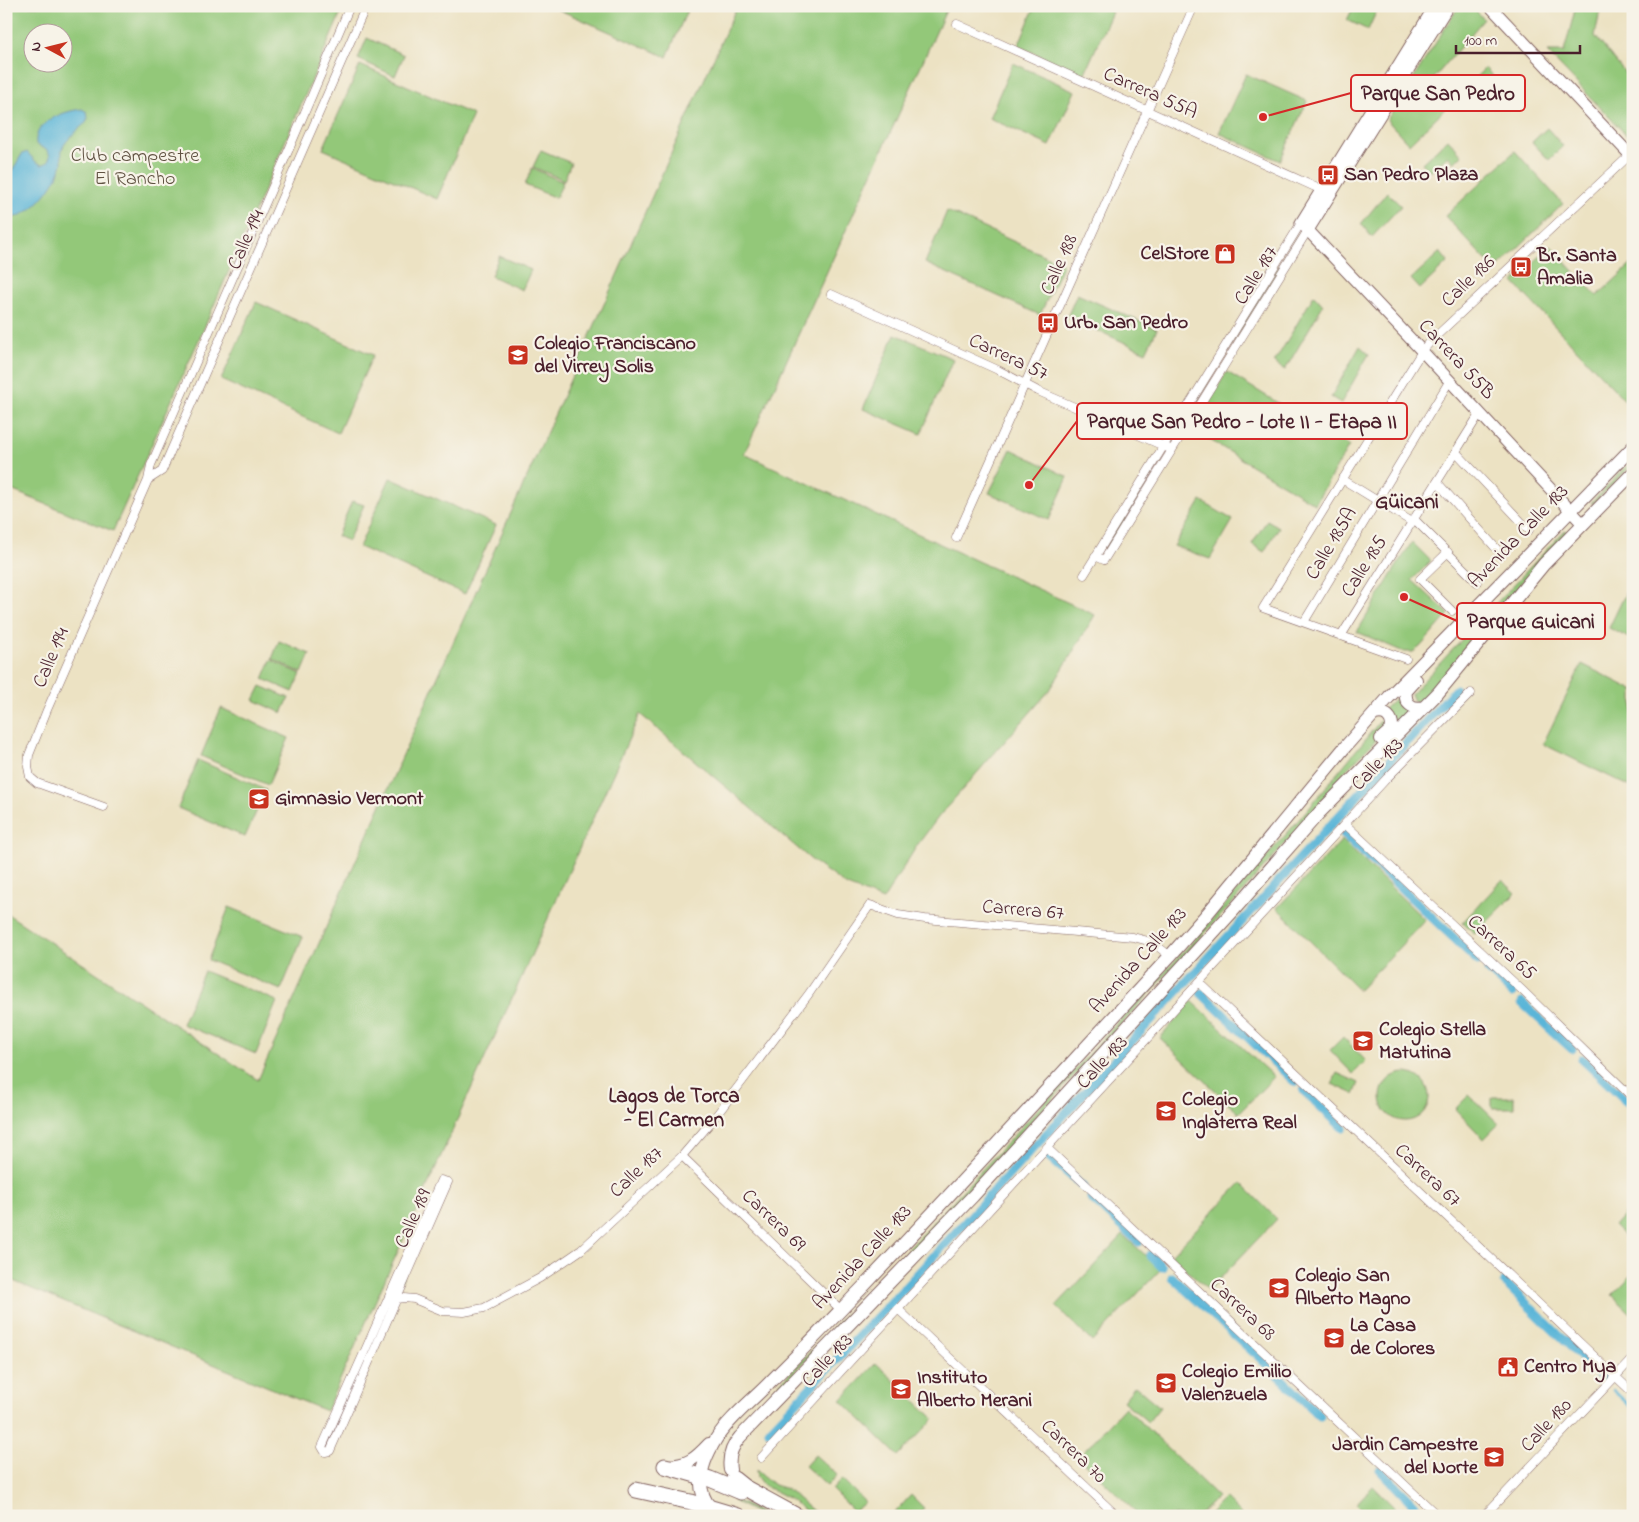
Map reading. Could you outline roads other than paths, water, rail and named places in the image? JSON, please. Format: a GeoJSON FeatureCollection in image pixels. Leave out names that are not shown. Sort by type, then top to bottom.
{"type":"FeatureCollection","features":[{"type":"Feature","properties":{"kind":"highway"},"geometry":{"type":"LineString","coordinates":[[665,1466],[700,1476],[741,1492],[778,1516]]}},
{"type":"Feature","properties":{"kind":"highway"},"geometry":{"type":"LineString","coordinates":[[731,1474],[735,1485],[741,1492]]}},
{"type":"Feature","properties":{"kind":"highway"},"geometry":{"type":"LineString","coordinates":[[731,1474],[744,1487],[797,1516]]}},
{"type":"Feature","properties":{"kind":"highway"},"geometry":{"type":"LineString","coordinates":[[636,1490],[738,1516]]}},
{"type":"Feature","properties":{"kind":"highway"},"geometry":{"type":"LineString","coordinates":[[711,1508],[727,1516]]}},
{"type":"Feature","properties":{"kind":"main road","name":"Avenida Calle 183"},"geometry":{"type":"LineString","coordinates":[[700,1476],[711,1447],[723,1429],[841,1310],[1170,956],[1374,714],[1633,447]]}},
{"type":"Feature","properties":{"kind":"main road","name":"Avenida Calle 183"},"geometry":{"type":"LineString","coordinates":[[731,1474],[729,1456],[740,1437],[973,1196],[1331,801],[1424,707],[1544,564],[1633,473]]}},
{"type":"Feature","properties":{"kind":"main road"},"geometry":{"type":"LineString","coordinates":[[1424,707],[1419,708],[1409,705],[1406,699],[1406,691],[1439,657],[1463,622]]}},
{"type":"Feature","properties":{"kind":"main road"},"geometry":{"type":"LineString","coordinates":[[1331,801],[1356,765],[1392,729],[1391,720],[1387,715],[1381,712],[1374,714]]}},
{"type":"Feature","properties":{"kind":"main road"},"geometry":{"type":"LineString","coordinates":[[665,1466],[678,1465],[694,1459],[723,1429]]}},
{"type":"Feature","properties":{"kind":"main road"},"geometry":{"type":"LineString","coordinates":[[700,1476],[701,1492],[711,1508]]}},
{"type":"Feature","properties":{"kind":"street","name":"Calle 194"},"geometry":{"type":"LineString","coordinates":[[104,807],[37,783],[30,777],[28,767],[29,755],[148,480],[151,465],[350,6]]}},
{"type":"Feature","properties":{"kind":"street","name":"Calle 194"},"geometry":{"type":"LineString","coordinates":[[148,480],[162,471],[366,6]]}},
{"type":"Feature","properties":{"kind":"street","name":"Calle 188"},"geometry":{"type":"LineString","coordinates":[[956,538],[1194,6]]}},
{"type":"Feature","properties":{"kind":"street","name":"Calle 187"},"geometry":{"type":"LineString","coordinates":[[1326,192],[1435,6]]}},
{"type":"Feature","properties":{"kind":"street","name":"Calle 187"},"geometry":{"type":"LineString","coordinates":[[1084,575],[1163,446],[1448,6]]}},
{"type":"Feature","properties":{"kind":"street"},"geometry":{"type":"LineString","coordinates":[[1490,6],[1631,156]]}},
{"type":"Feature","properties":{"kind":"street","name":"Carrera 55A"},"geometry":{"type":"LineString","coordinates":[[956,24],[1326,192]]}},
{"type":"Feature","properties":{"kind":"street","name":"Calle 186"},"geometry":{"type":"LineString","coordinates":[[1304,622],[1263,608],[1422,350],[1631,156]]}},
{"type":"Feature","properties":{"kind":"street","name":"Calle 187"},"geometry":{"type":"LineString","coordinates":[[1095,556],[1104,560],[1172,450],[1304,226]]}},
{"type":"Feature","properties":{"kind":"street","name":"Carrera 55B"},"geometry":{"type":"LineString","coordinates":[[1304,226],[1583,524]]}},
{"type":"Feature","properties":{"kind":"street","name":"Carrera 57"},"geometry":{"type":"LineString","coordinates":[[831,294],[1172,450]]}},
{"type":"Feature","properties":{"kind":"street","name":"Calle 185A"},"geometry":{"type":"LineString","coordinates":[[1304,622],[1450,380]]}},
{"type":"Feature","properties":{"kind":"street","name":"Calle 185"},"geometry":{"type":"LineString","coordinates":[[1341,636],[1480,413]]}},
{"type":"Feature","properties":{"kind":"street"},"geometry":{"type":"LineString","coordinates":[[1456,452],[1529,530]]}},
{"type":"Feature","properties":{"kind":"street"},"geometry":{"type":"LineString","coordinates":[[1342,480],[1413,520],[1477,582]]}},
{"type":"Feature","properties":{"kind":"street"},"geometry":{"type":"LineString","coordinates":[[1438,482],[1502,555]]}},
{"type":"Feature","properties":{"kind":"street"},"geometry":{"type":"LineString","coordinates":[[1448,552],[1420,579],[1452,611]]}},
{"type":"Feature","properties":{"kind":"street"},"geometry":{"type":"LineString","coordinates":[[1304,622],[1406,659]]}},
{"type":"Feature","properties":{"kind":"street","name":"Calle 183"},"geometry":{"type":"LineString","coordinates":[[761,1458],[1387,778],[1471,693]]}},
{"type":"Feature","properties":{"kind":"street","name":"Carrera 65"},"geometry":{"type":"LineString","coordinates":[[1345,824],[1633,1098]]}},
{"type":"Feature","properties":{"kind":"street","name":"Calle 187"},"geometry":{"type":"LineString","coordinates":[[396,1299],[414,1299],[443,1311],[473,1311],[499,1302],[540,1278],[581,1250],[638,1199],[682,1156],[730,1098],[808,995],[870,905]]}},
{"type":"Feature","properties":{"kind":"street","name":"Carrera 67"},"geometry":{"type":"LineString","coordinates":[[870,905],[898,915],[925,919],[1134,937],[1152,942],[1170,956]]}},
{"type":"Feature","properties":{"kind":"street","name":"Carrera 67"},"geometry":{"type":"LineString","coordinates":[[1199,982],[1633,1393]]}},
{"type":"Feature","properties":{"kind":"street","name":"Carrera 68"},"geometry":{"type":"LineString","coordinates":[[1047,1148],[1438,1516]]}},
{"type":"Feature","properties":{"kind":"street","name":"Carrera 69"},"geometry":{"type":"LineString","coordinates":[[682,1156],[841,1310]]}},
{"type":"Feature","properties":{"kind":"street","name":"Calle 189"},"geometry":{"type":"LineString","coordinates":[[441,1180],[448,1182],[396,1299],[330,1451],[324,1452],[322,1447],[441,1180]]}},
{"type":"Feature","properties":{"kind":"street","name":"Carrera 70"},"geometry":{"type":"LineString","coordinates":[[898,1309],[1116,1516]]}},
{"type":"Feature","properties":{"kind":"street","name":"Calle 180"},"geometry":{"type":"LineString","coordinates":[[1484,1516],[1633,1358]]}},
{"type":"Feature","properties":{"kind":"water"},"geometry":{"type":"Polygon","coordinates":[[[82,109],[87,112],[88,118],[86,123],[64,145],[61,167],[53,184],[32,208],[23,214],[6,218],[6,181],[22,154],[27,152],[35,161],[42,165],[48,162],[50,156],[48,151],[36,144],[36,136],[39,130],[44,124],[59,115],[82,109]]]}},
{"type":"Feature","properties":{"kind":"waterway"},"geometry":{"type":"LineString","coordinates":[[769,1431],[899,1294],[1455,690]]}},
{"type":"Feature","properties":{"kind":"waterway"},"geometry":{"type":"LineString","coordinates":[[1344,834],[1478,961]]}},
{"type":"Feature","properties":{"kind":"waterway"},"geometry":{"type":"LineString","coordinates":[[1488,970],[1512,993]]}},
{"type":"Feature","properties":{"kind":"waterway"},"geometry":{"type":"LineString","coordinates":[[1201,993],[1295,1082]]}},
{"type":"Feature","properties":{"kind":"waterway"},"geometry":{"type":"LineString","coordinates":[[1522,1003],[1572,1049]]}},
{"type":"Feature","properties":{"kind":"waterway"},"geometry":{"type":"LineString","coordinates":[[1582,1059],[1633,1107]]}},
{"type":"Feature","properties":{"kind":"waterway"},"geometry":{"type":"LineString","coordinates":[[1301,1088],[1304,1091]]}},
{"type":"Feature","properties":{"kind":"waterway"},"geometry":{"type":"LineString","coordinates":[[1304,1091],[1343,1128]]}},
{"type":"Feature","properties":{"kind":"waterway"},"geometry":{"type":"LineString","coordinates":[[1049,1157],[1083,1187]]}},
{"type":"Feature","properties":{"kind":"waterway"},"geometry":{"type":"LineString","coordinates":[[1091,1198],[1139,1242]]}},
{"type":"Feature","properties":{"kind":"waterway"},"geometry":{"type":"LineString","coordinates":[[1150,1255],[1162,1267]]}},
{"type":"Feature","properties":{"kind":"waterway"},"geometry":{"type":"LineString","coordinates":[[1172,1277],[1253,1352]]}},
{"type":"Feature","properties":{"kind":"waterway"},"geometry":{"type":"LineString","coordinates":[[1504,1282],[1602,1377]]}},
{"type":"Feature","properties":{"kind":"waterway"},"geometry":{"type":"LineString","coordinates":[[1258,1356],[1320,1416]]}},
{"type":"Feature","properties":{"kind":"waterway"},"geometry":{"type":"LineString","coordinates":[[1613,1390],[1633,1409]]}},
{"type":"Feature","properties":{"kind":"waterway"},"geometry":{"type":"LineString","coordinates":[[1380,1470],[1425,1516]]}},
{"type":"Feature","properties":{"kind":"place","name":"Parque San Pedro"},"geometry":{"type":"Point","coordinates":[1263,117]}},
{"type":"Feature","properties":{"kind":"place","name":"San Pedro Plaza"},"geometry":{"type":"Point","coordinates":[1328,175]}},
{"type":"Feature","properties":{"kind":"place","name":"CelStore"},"geometry":{"type":"Point","coordinates":[1225,254]}},
{"type":"Feature","properties":{"kind":"place","name":"Br. Santa Amalia"},"geometry":{"type":"Point","coordinates":[1521,267]}},
{"type":"Feature","properties":{"kind":"place","name":"Urb. San Pedro"},"geometry":{"type":"Point","coordinates":[1048,323]}},
{"type":"Feature","properties":{"kind":"place","name":"Colegio Franciscano del Virrey Solis"},"geometry":{"type":"Point","coordinates":[518,355]}},
{"type":"Feature","properties":{"kind":"place","name":"Parque San Pedro - Lote II - Etapa II"},"geometry":{"type":"Point","coordinates":[1029,485]}},
{"type":"Feature","properties":{"kind":"place","name":"Parque Guicani"},"geometry":{"type":"Point","coordinates":[1404,597]}},
{"type":"Feature","properties":{"kind":"place","name":"Gimnasio Vermont"},"geometry":{"type":"Point","coordinates":[259,799]}},
{"type":"Feature","properties":{"kind":"place","name":"Colegio Stella Matutina"},"geometry":{"type":"Point","coordinates":[1363,1041]}},
{"type":"Feature","properties":{"kind":"place","name":"Colegio Inglaterra Real"},"geometry":{"type":"Point","coordinates":[1166,1111]}},
{"type":"Feature","properties":{"kind":"place","name":"Colegio San Alberto Magno"},"geometry":{"type":"Point","coordinates":[1279,1288]}},
{"type":"Feature","properties":{"kind":"place","name":"La Casa de Colores"},"geometry":{"type":"Point","coordinates":[1334,1338]}},
{"type":"Feature","properties":{"kind":"place","name":"Centro Mya"},"geometry":{"type":"Point","coordinates":[1508,1367]}},
{"type":"Feature","properties":{"kind":"place","name":"Colegio Emilio Valenzuela"},"geometry":{"type":"Point","coordinates":[1166,1383]}},
{"type":"Feature","properties":{"kind":"place","name":"Instituto Alberto Merani"},"geometry":{"type":"Point","coordinates":[901,1389]}},
{"type":"Feature","properties":{"kind":"place","name":"Jardin Campestre del Norte"},"geometry":{"type":"Point","coordinates":[1494,1457]}},
{"type":"Feature","properties":{"kind":"district","name":"Güicani"},"geometry":{"type":"Point","coordinates":[1407,503]}},
{"type":"Feature","properties":{"kind":"district","name":"Lagos de Torca - El Carmen"},"geometry":{"type":"Point","coordinates":[674,1109]}},
{"type":"Feature","properties":{"kind":"park label","name":"Club campestre El Rancho"},"geometry":{"type":"Point","coordinates":[135,168]}}]}
